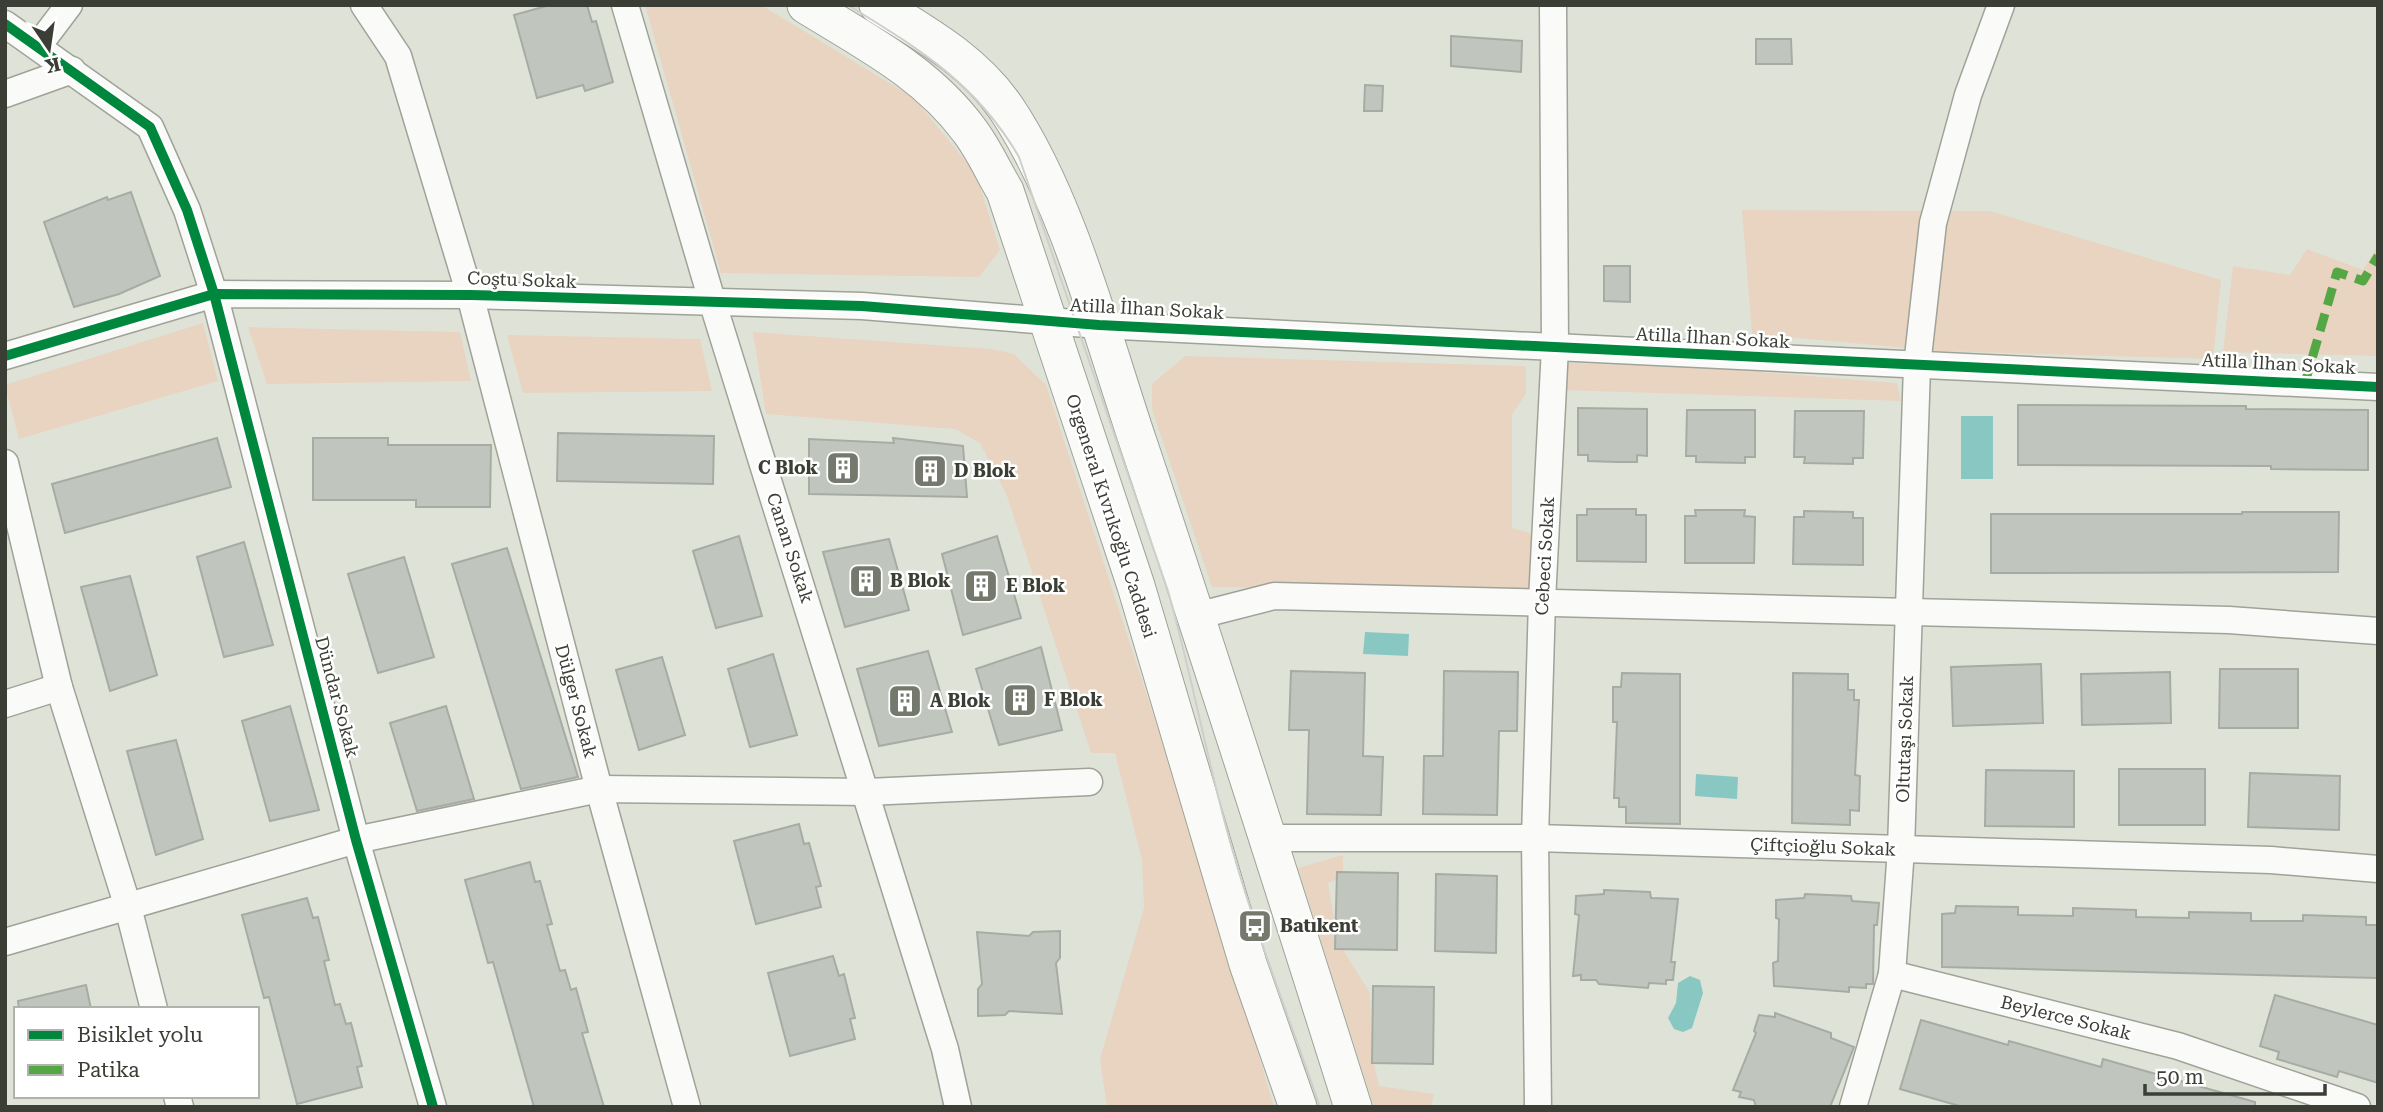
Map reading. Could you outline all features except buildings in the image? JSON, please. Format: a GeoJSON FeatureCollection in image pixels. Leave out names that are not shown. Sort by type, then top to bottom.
{"type":"FeatureCollection","features":[{"type":"Feature","properties":{"kind":"main road","name":"Orgeneral Kıvrıkoğlu Caddesi"},"geometry":{"type":"LineString","coordinates":[[806,5],[911,69],[939,94],[971,131],[1005,191],[1136,586],[1248,964],[1298,1107]]}},
{"type":"Feature","properties":{"kind":"main road"},"geometry":{"type":"LineString","coordinates":[[878,5],[958,55],[1004,105],[1034,153],[1099,326],[1196,616],[1353,1107]]}},
{"type":"Feature","properties":{"kind":"street"},"geometry":{"type":"LineString","coordinates":[[38,47],[69,5]]}},
{"type":"Feature","properties":{"kind":"street","name":"Dülger Sokak"},"geometry":{"type":"LineString","coordinates":[[364,5],[398,56],[470,295],[599,789],[687,1107]]}},
{"type":"Feature","properties":{"kind":"street","name":"Canan Sokak"},"geometry":{"type":"LineString","coordinates":[[625,5],[713,304],[945,1049],[958,1107]]}},
{"type":"Feature","properties":{"kind":"street","name":"Cebeci Sokak"},"geometry":{"type":"LineString","coordinates":[[1538,1107],[1535,838],[1542,601],[1555,347],[1553,5]]}},
{"type":"Feature","properties":{"kind":"street","name":"Oltutaşı Sokak"},"geometry":{"type":"LineString","coordinates":[[1853,1107],[1892,974],[1901,849],[1917,366],[1933,223],[1968,95],[2001,5]]}},
{"type":"Feature","properties":{"kind":"street","name":"Dündar Sokak"},"geometry":{"type":"LineString","coordinates":[[5,24],[150,127],[187,210],[215,294],[356,839],[433,1107]]}},
{"type":"Feature","properties":{"kind":"street"},"geometry":{"type":"LineString","coordinates":[[5,94],[72,70]]}},
{"type":"Feature","properties":{"kind":"street","name":"Coştu Sokak"},"geometry":{"type":"LineString","coordinates":[[5,356],[215,294],[470,295],[713,304],[862,306],[1046,320]]}},
{"type":"Feature","properties":{"kind":"street","name":"Atilla İlhan Sokak"},"geometry":{"type":"LineString","coordinates":[[1046,320],[1099,326],[2378,387]]}},
{"type":"Feature","properties":{"kind":"street"},"geometry":{"type":"LineString","coordinates":[[5,463],[60,687],[128,906],[153,1007]]}},
{"type":"Feature","properties":{"kind":"street"},"geometry":{"type":"LineString","coordinates":[[1196,616],[1274,596],[2229,620],[2378,631]]}},
{"type":"Feature","properties":{"kind":"street"},"geometry":{"type":"LineString","coordinates":[[5,704],[60,687]]}},
{"type":"Feature","properties":{"kind":"street"},"geometry":{"type":"LineString","coordinates":[[5,942],[356,839],[599,789],[867,792],[1089,782]]}},
{"type":"Feature","properties":{"kind":"street","name":"Çiftçioğlu Sokak"},"geometry":{"type":"LineString","coordinates":[[1269,838],[1535,838],[2271,860],[2378,869]]}},
{"type":"Feature","properties":{"kind":"street","name":"Beylerce Sokak"},"geometry":{"type":"LineString","coordinates":[[1892,974],[2178,1046],[2357,1107]]}},
{"type":"Feature","properties":{"kind":"shaded area"},"geometry":{"type":"Polygon","coordinates":[[[645,5],[761,5],[914,98],[976,174],[1000,250],[979,277],[721,273],[645,5]]]}},
{"type":"Feature","properties":{"kind":"shaded area"},"geometry":{"type":"Polygon","coordinates":[[[1742,210],[1990,211],[2221,280],[2213,359],[1940,351],[1752,334],[1742,210]]]}},
{"type":"Feature","properties":{"kind":"shaded area"},"geometry":{"type":"Polygon","coordinates":[[[2378,245],[2378,356],[2223,352],[2233,266],[2290,275],[2307,249],[2363,270],[2378,245]]]}},
{"type":"Feature","properties":{"kind":"shaded area"},"geometry":{"type":"Polygon","coordinates":[[[203,323],[218,381],[19,439],[5,385],[203,323]]]}},
{"type":"Feature","properties":{"kind":"shaded area"},"geometry":{"type":"Polygon","coordinates":[[[248,327],[460,332],[471,381],[267,384],[248,327]]]}},
{"type":"Feature","properties":{"kind":"shaded area"},"geometry":{"type":"Polygon","coordinates":[[[753,332],[991,349],[1014,354],[1046,385],[1212,896],[1274,1107],[1107,1107],[1100,1059],[1144,908],[1142,860],[1115,753],[1091,753],[1007,496],[980,443],[955,429],[766,414],[753,332]]]}},
{"type":"Feature","properties":{"kind":"shaded area"},"geometry":{"type":"Polygon","coordinates":[[[507,335],[700,339],[712,391],[523,393],[507,335]]]}},
{"type":"Feature","properties":{"kind":"shaded area"},"geometry":{"type":"Polygon","coordinates":[[[1185,356],[1526,366],[1526,394],[1512,414],[1512,528],[1531,533],[1532,589],[1212,587],[1152,409],[1152,384],[1185,356]]]}},
{"type":"Feature","properties":{"kind":"shaded area"},"geometry":{"type":"Polygon","coordinates":[[[1567,363],[1707,368],[1897,383],[1901,401],[1562,390],[1567,363]]]}},
{"type":"Feature","properties":{"kind":"shaded area"},"geometry":{"type":"Polygon","coordinates":[[[1343,855],[1343,877],[1328,883],[1338,942],[1370,993],[1372,1055],[1379,1086],[1434,1094],[1431,1107],[1374,1107],[1298,868],[1343,855]]]}},
{"type":"Feature","properties":{"kind":"water"},"geometry":{"type":"Polygon","coordinates":[[[1961,416],[1993,416],[1993,479],[1961,479],[1961,416]]]}},
{"type":"Feature","properties":{"kind":"water"},"geometry":{"type":"Polygon","coordinates":[[[1365,632],[1409,634],[1408,656],[1363,654],[1365,632]]]}},
{"type":"Feature","properties":{"kind":"water"},"geometry":{"type":"Polygon","coordinates":[[[1696,774],[1738,777],[1737,799],[1695,796],[1696,774]]]}},
{"type":"Feature","properties":{"kind":"water"},"geometry":{"type":"Polygon","coordinates":[[[1690,976],[1700,980],[1703,993],[1692,1028],[1683,1032],[1674,1029],[1668,1018],[1676,1003],[1678,983],[1690,976]]]}},
{"type":"Feature","properties":{"kind":"tram line"},"geometry":{"type":"LineString","coordinates":[[848,5],[922,53],[965,88],[984,108],[1019,157],[1168,591],[1222,813],[1241,878],[1320,1107]]}},
{"type":"Feature","properties":{"kind":"marked path"},"geometry":{"type":"LineString","coordinates":[[2305,383],[2337,272],[2363,281],[2378,256]]}},
{"type":"Feature","properties":{"kind":"cycle path"},"geometry":{"type":"LineString","coordinates":[[5,24],[150,127],[187,210],[214,294],[356,840],[433,1107]]}},
{"type":"Feature","properties":{"kind":"cycle path"},"geometry":{"type":"LineString","coordinates":[[5,356],[214,294],[470,295],[862,306],[1099,325],[2378,387]]}},
{"type":"Feature","properties":{"kind":"place","name":"C Blok"},"geometry":{"type":"Point","coordinates":[843,468]}},
{"type":"Feature","properties":{"kind":"place","name":"D Blok"},"geometry":{"type":"Point","coordinates":[930,471]}},
{"type":"Feature","properties":{"kind":"place","name":"B Blok"},"geometry":{"type":"Point","coordinates":[866,581]}},
{"type":"Feature","properties":{"kind":"place","name":"E Blok"},"geometry":{"type":"Point","coordinates":[981,586]}},
{"type":"Feature","properties":{"kind":"place","name":"F Blok"},"geometry":{"type":"Point","coordinates":[1020,700]}},
{"type":"Feature","properties":{"kind":"place","name":"A Blok"},"geometry":{"type":"Point","coordinates":[905,701]}},
{"type":"Feature","properties":{"kind":"place","name":"Batıkent"},"geometry":{"type":"Point","coordinates":[1255,926]}}]}
